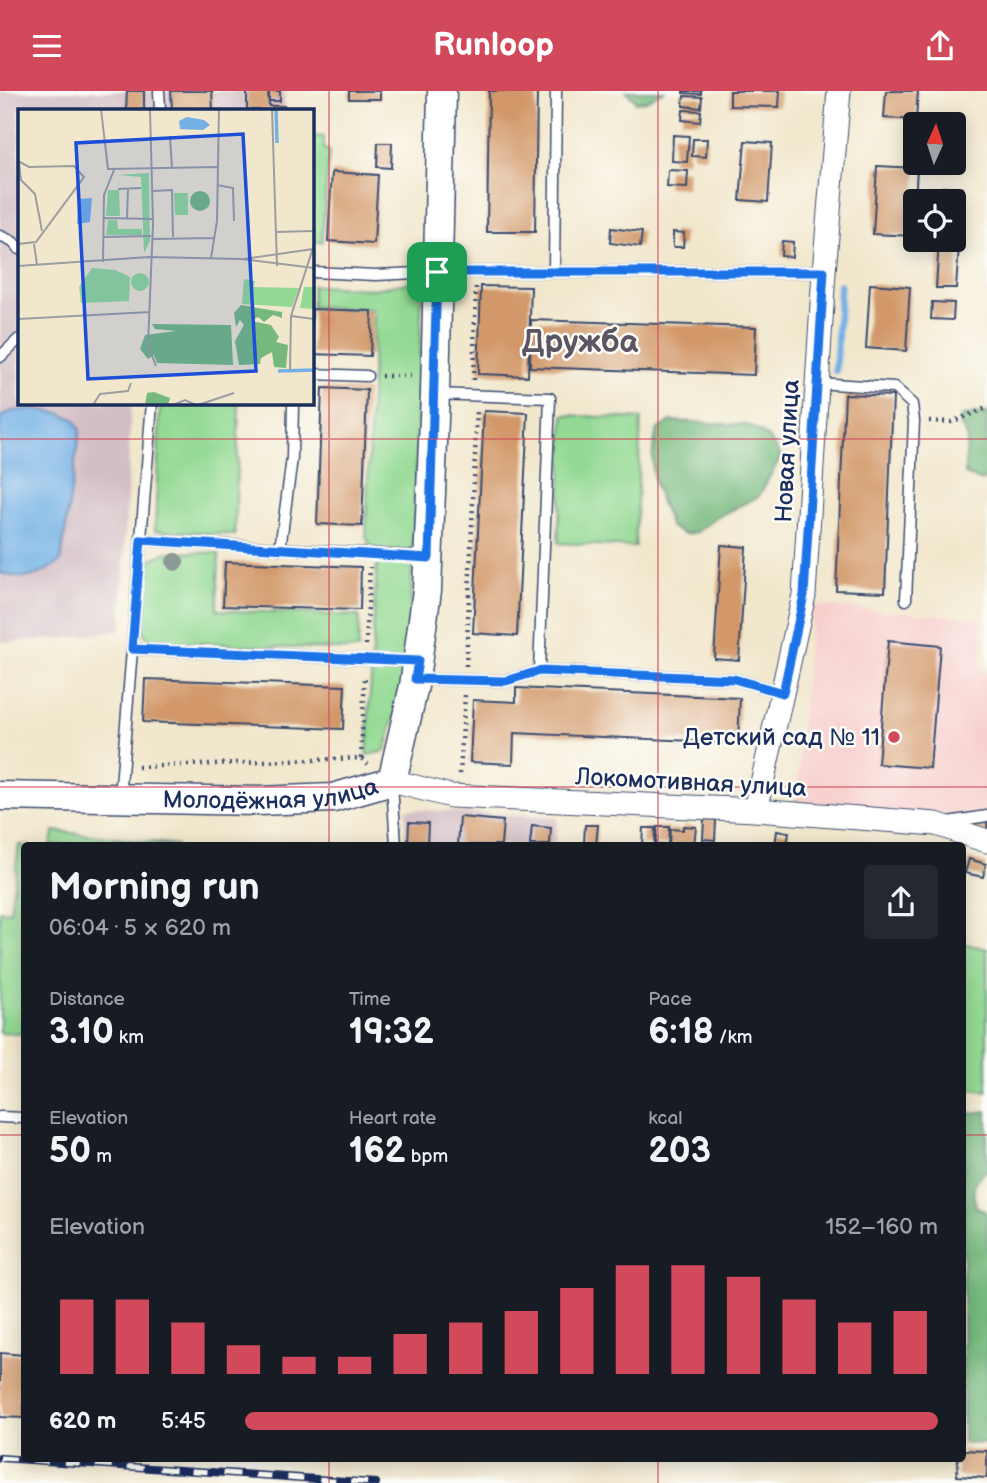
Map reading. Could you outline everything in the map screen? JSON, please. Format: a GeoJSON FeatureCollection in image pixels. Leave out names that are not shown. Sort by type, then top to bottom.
{"type":"FeatureCollection","features":[{"type":"Feature","properties":{"kind":"street","name":"Молодёжная улица"},"geometry":{"type":"LineString","coordinates":[[0,796],[258,801],[333,798],[392,781],[416,670],[429,558],[442,91]]}},
{"type":"Feature","properties":{"kind":"street","name":"Новая улица"},"geometry":{"type":"LineString","coordinates":[[756,810],[804,595],[824,272],[839,91]]}},
{"type":"Feature","properties":{"kind":"street","name":"Локомотивная улица"},"geometry":{"type":"LineString","coordinates":[[392,781],[451,796],[756,810],[936,824],[987,841]]}},
{"type":"Feature","properties":{"kind":"lane"},"geometry":{"type":"LineString","coordinates":[[159,91],[160,109]]}},
{"type":"Feature","properties":{"kind":"lane"},"geometry":{"type":"LineString","coordinates":[[554,272],[556,91]]}},
{"type":"Feature","properties":{"kind":"lane"},"geometry":{"type":"LineString","coordinates":[[0,236],[13,242],[18,249]]}},
{"type":"Feature","properties":{"kind":"lane"},"geometry":{"type":"LineString","coordinates":[[313,272],[376,275],[437,272],[824,272]]}},
{"type":"Feature","properties":{"kind":"lane"},"geometry":{"type":"LineString","coordinates":[[0,358],[18,340]]}},
{"type":"Feature","properties":{"kind":"lane"},"geometry":{"type":"LineString","coordinates":[[313,374],[366,376]]}},
{"type":"Feature","properties":{"kind":"lane"},"geometry":{"type":"LineString","coordinates":[[817,383],[894,388],[912,404],[915,421],[906,600]]}},
{"type":"Feature","properties":{"kind":"lane"},"geometry":{"type":"LineString","coordinates":[[435,385],[478,395],[550,398],[539,671]]}},
{"type":"Feature","properties":{"kind":"lane"},"geometry":{"type":"LineString","coordinates":[[120,798],[152,404]]}},
{"type":"Feature","properties":{"kind":"lane"},"geometry":{"type":"LineString","coordinates":[[280,549],[292,458],[293,404]]}},
{"type":"Feature","properties":{"kind":"lane"},"geometry":{"type":"LineString","coordinates":[[141,540],[429,558]]}},
{"type":"Feature","properties":{"kind":"lane"},"geometry":{"type":"LineString","coordinates":[[132,649],[416,670],[466,680],[506,681],[539,671],[734,679],[783,693]]}},
{"type":"Feature","properties":{"kind":"lane"},"geometry":{"type":"LineString","coordinates":[[392,781],[396,842]]}},
{"type":"Feature","properties":{"kind":"lane"},"geometry":{"type":"LineString","coordinates":[[936,824],[987,816]]}},
{"type":"Feature","properties":{"kind":"lane"},"geometry":{"type":"LineString","coordinates":[[0,1117],[21,1118]]}},
{"type":"Feature","properties":{"kind":"path"},"geometry":{"type":"LineString","coordinates":[[451,796],[461,769],[466,680],[478,395],[472,377],[476,272]]}},
{"type":"Feature","properties":{"kind":"path"},"geometry":{"type":"LineString","coordinates":[[366,376],[435,385]]}},
{"type":"Feature","properties":{"kind":"path"},"geometry":{"type":"LineString","coordinates":[[915,421],[951,422],[987,408]]}},
{"type":"Feature","properties":{"kind":"path"},"geometry":{"type":"LineString","coordinates":[[123,767],[361,758]]}},
{"type":"Feature","properties":{"kind":"shaded area"},"geometry":{"type":"Polygon","coordinates":[[[0,91],[285,91],[285,109],[18,109],[18,404],[131,404],[121,630],[66,638],[0,642],[0,91]]]}},
{"type":"Feature","properties":{"kind":"shaded area","name":"Детский сад № 11"},"geometry":{"type":"Polygon","coordinates":[[[811,605],[983,618],[980,667],[982,672],[987,672],[987,812],[966,817],[796,803],[811,605]]]}},
{"type":"Feature","properties":{"kind":"shaded area"},"geometry":{"type":"Polygon","coordinates":[[[406,809],[557,818],[555,842],[404,842],[406,809]]]}},
{"type":"Feature","properties":{"kind":"green space"},"geometry":{"type":"Polygon","coordinates":[[[626,91],[664,91],[646,101],[636,102],[626,91]]]}},
{"type":"Feature","properties":{"kind":"green space"},"geometry":{"type":"Polygon","coordinates":[[[313,136],[324,137],[324,149],[329,150],[322,242],[313,242],[313,136]]]}},
{"type":"Feature","properties":{"kind":"green space"},"geometry":{"type":"Polygon","coordinates":[[[417,281],[422,289],[410,620],[403,689],[385,751],[367,755],[377,558],[366,537],[374,310],[313,307],[313,286],[374,289],[417,281]]]}},
{"type":"Feature","properties":{"kind":"green space"},"geometry":{"type":"Polygon","coordinates":[[[163,404],[239,404],[235,535],[155,530],[160,410],[163,404]]]}},
{"type":"Feature","properties":{"kind":"green space"},"geometry":{"type":"Polygon","coordinates":[[[987,412],[987,478],[982,481],[965,474],[967,436],[960,424],[961,416],[987,412]]]}},
{"type":"Feature","properties":{"kind":"green space"},"geometry":{"type":"Polygon","coordinates":[[[564,415],[641,419],[635,547],[558,543],[564,415]]]}},
{"type":"Feature","properties":{"kind":"green space"},"geometry":{"type":"Polygon","coordinates":[[[671,421],[746,425],[767,437],[781,456],[759,496],[716,518],[698,532],[685,534],[671,527],[657,491],[652,458],[657,430],[671,421]]]}},
{"type":"Feature","properties":{"kind":"green space"},"geometry":{"type":"Polygon","coordinates":[[[167,552],[219,553],[217,610],[359,616],[358,650],[151,641],[143,632],[142,602],[148,561],[167,552]]]}},
{"type":"Feature","properties":{"kind":"green space"},"geometry":{"type":"Polygon","coordinates":[[[54,831],[151,842],[51,842],[54,831]]]}},
{"type":"Feature","properties":{"kind":"green space"},"geometry":{"type":"Polygon","coordinates":[[[21,845],[21,1034],[0,1033],[0,911],[10,912],[21,845]]]}},
{"type":"Feature","properties":{"kind":"green space"},"geometry":{"type":"Polygon","coordinates":[[[966,944],[987,949],[987,1092],[966,1089],[966,944]]]}},
{"type":"Feature","properties":{"kind":"green space"},"geometry":{"type":"Polygon","coordinates":[[[987,1111],[987,1170],[976,1182],[974,1195],[976,1206],[987,1213],[987,1444],[966,1443],[966,1112],[987,1111]]]}},
{"type":"Feature","properties":{"kind":"water"},"geometry":{"type":"Polygon","coordinates":[[[30,409],[60,413],[74,419],[80,429],[61,561],[39,574],[18,577],[0,573],[0,417],[12,411],[30,409]]]}},
{"type":"Feature","properties":{"kind":"building"},"geometry":{"type":"Polygon","coordinates":[[[127,91],[144,91],[144,109],[126,109],[127,91]]]}},
{"type":"Feature","properties":{"kind":"building"},"geometry":{"type":"Polygon","coordinates":[[[171,91],[212,91],[213,109],[172,109],[171,91]]]}},
{"type":"Feature","properties":{"kind":"building"},"geometry":{"type":"Polygon","coordinates":[[[247,91],[268,91],[269,106],[284,106],[284,109],[247,109],[247,91]]]}},
{"type":"Feature","properties":{"kind":"building"},"geometry":{"type":"Polygon","coordinates":[[[269,91],[280,91],[280,101],[269,101],[269,91]]]}},
{"type":"Feature","properties":{"kind":"building"},"geometry":{"type":"Polygon","coordinates":[[[349,91],[380,91],[380,99],[349,99],[349,91]]]}},
{"type":"Feature","properties":{"kind":"building"},"geometry":{"type":"Polygon","coordinates":[[[489,91],[537,91],[535,232],[487,232],[489,91]]]}},
{"type":"Feature","properties":{"kind":"building"},"geometry":{"type":"Polygon","coordinates":[[[701,91],[701,94],[683,93],[701,91]]]}},
{"type":"Feature","properties":{"kind":"building"},"geometry":{"type":"Polygon","coordinates":[[[730,91],[780,91],[779,107],[730,106],[730,91]]]}},
{"type":"Feature","properties":{"kind":"building"},"geometry":{"type":"Polygon","coordinates":[[[886,91],[918,91],[917,112],[903,112],[903,119],[884,118],[886,91]]]}},
{"type":"Feature","properties":{"kind":"building"},"geometry":{"type":"Polygon","coordinates":[[[684,96],[702,97],[701,108],[683,106],[684,96]]]}},
{"type":"Feature","properties":{"kind":"building"},"geometry":{"type":"Polygon","coordinates":[[[683,110],[701,111],[700,122],[682,120],[683,110]]]}},
{"type":"Feature","properties":{"kind":"building"},"geometry":{"type":"Polygon","coordinates":[[[673,135],[689,136],[687,162],[672,161],[673,135]]]}},
{"type":"Feature","properties":{"kind":"building"},"geometry":{"type":"Polygon","coordinates":[[[693,139],[707,139],[706,157],[692,156],[693,139]]]}},
{"type":"Feature","properties":{"kind":"building"},"geometry":{"type":"Polygon","coordinates":[[[745,141],[772,143],[768,202],[740,200],[745,141]]]}},
{"type":"Feature","properties":{"kind":"building"},"geometry":{"type":"Polygon","coordinates":[[[378,143],[392,143],[391,168],[377,167],[378,143]]]}},
{"type":"Feature","properties":{"kind":"building"},"geometry":{"type":"Polygon","coordinates":[[[877,166],[903,167],[903,175],[917,175],[916,189],[903,189],[903,236],[873,234],[877,166]]]}},
{"type":"Feature","properties":{"kind":"building"},"geometry":{"type":"Polygon","coordinates":[[[668,170],[688,171],[687,188],[667,187],[668,170]]]}},
{"type":"Feature","properties":{"kind":"building"},"geometry":{"type":"Polygon","coordinates":[[[332,172],[378,175],[374,244],[328,241],[332,172]]]}},
{"type":"Feature","properties":{"kind":"building"},"geometry":{"type":"Polygon","coordinates":[[[942,187],[963,188],[963,189],[942,187]]]}},
{"type":"Feature","properties":{"kind":"building"},"geometry":{"type":"Polygon","coordinates":[[[611,228],[642,232],[640,247],[610,243],[611,228]]]}},
{"type":"Feature","properties":{"kind":"building"},"geometry":{"type":"Polygon","coordinates":[[[673,232],[684,233],[683,247],[673,247],[673,232]]]}},
{"type":"Feature","properties":{"kind":"building"},"geometry":{"type":"Polygon","coordinates":[[[782,241],[793,242],[792,257],[781,256],[782,241]]]}},
{"type":"Feature","properties":{"kind":"building"},"geometry":{"type":"Polygon","coordinates":[[[938,252],[959,252],[956,288],[936,288],[938,252]]]}},
{"type":"Feature","properties":{"kind":"building"},"geometry":{"type":"Polygon","coordinates":[[[870,284],[910,287],[906,351],[866,348],[870,284]]]}},
{"type":"Feature","properties":{"kind":"building"},"geometry":{"type":"Polygon","coordinates":[[[481,286],[531,287],[528,376],[478,374],[481,286]]]}},
{"type":"Feature","properties":{"kind":"building"},"geometry":{"type":"Polygon","coordinates":[[[932,302],[954,303],[953,320],[931,319],[932,302]]]}},
{"type":"Feature","properties":{"kind":"building"},"geometry":{"type":"Polygon","coordinates":[[[313,309],[372,311],[370,356],[313,354],[313,309]]]}},
{"type":"Feature","properties":{"kind":"building"},"geometry":{"type":"Polygon","coordinates":[[[531,320],[756,327],[754,375],[530,367],[531,320]]]}},
{"type":"Feature","properties":{"kind":"building"},"geometry":{"type":"Polygon","coordinates":[[[322,388],[367,390],[362,526],[317,524],[322,388]]]}},
{"type":"Feature","properties":{"kind":"building"},"geometry":{"type":"Polygon","coordinates":[[[845,394],[893,396],[885,592],[836,590],[845,394]]]}},
{"type":"Feature","properties":{"kind":"building"},"geometry":{"type":"Polygon","coordinates":[[[484,411],[528,413],[517,636],[473,633],[484,411]]]}},
{"type":"Feature","properties":{"kind":"building"},"geometry":{"type":"Polygon","coordinates":[[[721,545],[746,547],[739,660],[714,658],[721,545]]]}},
{"type":"Feature","properties":{"kind":"building"},"geometry":{"type":"Polygon","coordinates":[[[225,562],[361,567],[360,610],[223,606],[225,562]]]}},
{"type":"Feature","properties":{"kind":"building"},"geometry":{"type":"Polygon","coordinates":[[[888,641],[940,646],[930,768],[878,764],[888,641]]]}},
{"type":"Feature","properties":{"kind":"building"},"geometry":{"type":"Polygon","coordinates":[[[145,679],[345,686],[343,729],[143,722],[145,679]]]}},
{"type":"Feature","properties":{"kind":"building"},"geometry":{"type":"Polygon","coordinates":[[[516,688],[740,698],[738,743],[514,733],[513,764],[470,762],[473,700],[516,702],[516,688]]]}},
{"type":"Feature","properties":{"kind":"building"},"geometry":{"type":"Polygon","coordinates":[[[460,817],[503,821],[501,842],[458,842],[460,817]]]}},
{"type":"Feature","properties":{"kind":"building"},"geometry":{"type":"Polygon","coordinates":[[[704,819],[716,820],[715,840],[703,839],[704,819]]]}},
{"type":"Feature","properties":{"kind":"building"},"geometry":{"type":"Polygon","coordinates":[[[973,821],[987,822],[987,834],[972,833],[973,821]]]}},
{"type":"Feature","properties":{"kind":"building"},"geometry":{"type":"Polygon","coordinates":[[[409,822],[428,823],[427,842],[408,842],[409,822]]]}},
{"type":"Feature","properties":{"kind":"building"},"geometry":{"type":"Polygon","coordinates":[[[585,825],[598,825],[596,842],[584,842],[585,825]]]}},
{"type":"Feature","properties":{"kind":"building"},"geometry":{"type":"Polygon","coordinates":[[[532,826],[551,828],[550,842],[530,842],[532,826]]]}},
{"type":"Feature","properties":{"kind":"building"},"geometry":{"type":"Polygon","coordinates":[[[683,826],[696,827],[694,842],[669,842],[670,829],[683,830],[683,826]]]}},
{"type":"Feature","properties":{"kind":"building"},"geometry":{"type":"Polygon","coordinates":[[[657,827],[669,827],[668,842],[655,842],[657,827]]]}},
{"type":"Feature","properties":{"kind":"building"},"geometry":{"type":"Polygon","coordinates":[[[643,828],[655,828],[654,842],[642,842],[643,828]]]}},
{"type":"Feature","properties":{"kind":"building"},"geometry":{"type":"Polygon","coordinates":[[[777,831],[789,833],[788,842],[775,842],[777,831]]]}},
{"type":"Feature","properties":{"kind":"building"},"geometry":{"type":"Polygon","coordinates":[[[969,859],[986,864],[983,877],[966,873],[969,859]]]}},
{"type":"Feature","properties":{"kind":"building"},"geometry":{"type":"Polygon","coordinates":[[[0,1353],[21,1355],[21,1418],[0,1417],[0,1353]]]}},
{"type":"Feature","properties":{"kind":"building"},"geometry":{"type":"Polygon","coordinates":[[[966,1450],[987,1451],[987,1478],[957,1476],[958,1462],[966,1462],[966,1450]]]}},
{"type":"Feature","properties":{"kind":"waterway"},"geometry":{"type":"LineString","coordinates":[[836,371],[840,285]]}},
{"type":"Feature","properties":{"kind":"railway"},"geometry":{"type":"LineString","coordinates":[[0,1458],[21,1459]]}},
{"type":"Feature","properties":{"kind":"railway"},"geometry":{"type":"LineString","coordinates":[[60,1462],[376,1483]]}},
{"type":"Feature","properties":{"kind":"place","name":"Детский сад № 11"},"geometry":{"type":"Point","coordinates":[894,737]}},
{"type":"Feature","properties":{"kind":"district","name":"Дружба"},"geometry":{"type":"Point","coordinates":[580,341]}},
{"type":"Feature","properties":{"kind":"route"},"geometry":{"type":"LineString","coordinates":[[437,272],[824,272],[804,595],[783,693],[734,679],[539,671],[506,681],[415,679],[418,661],[132,649],[141,540],[429,558],[437,272]]}}]}
